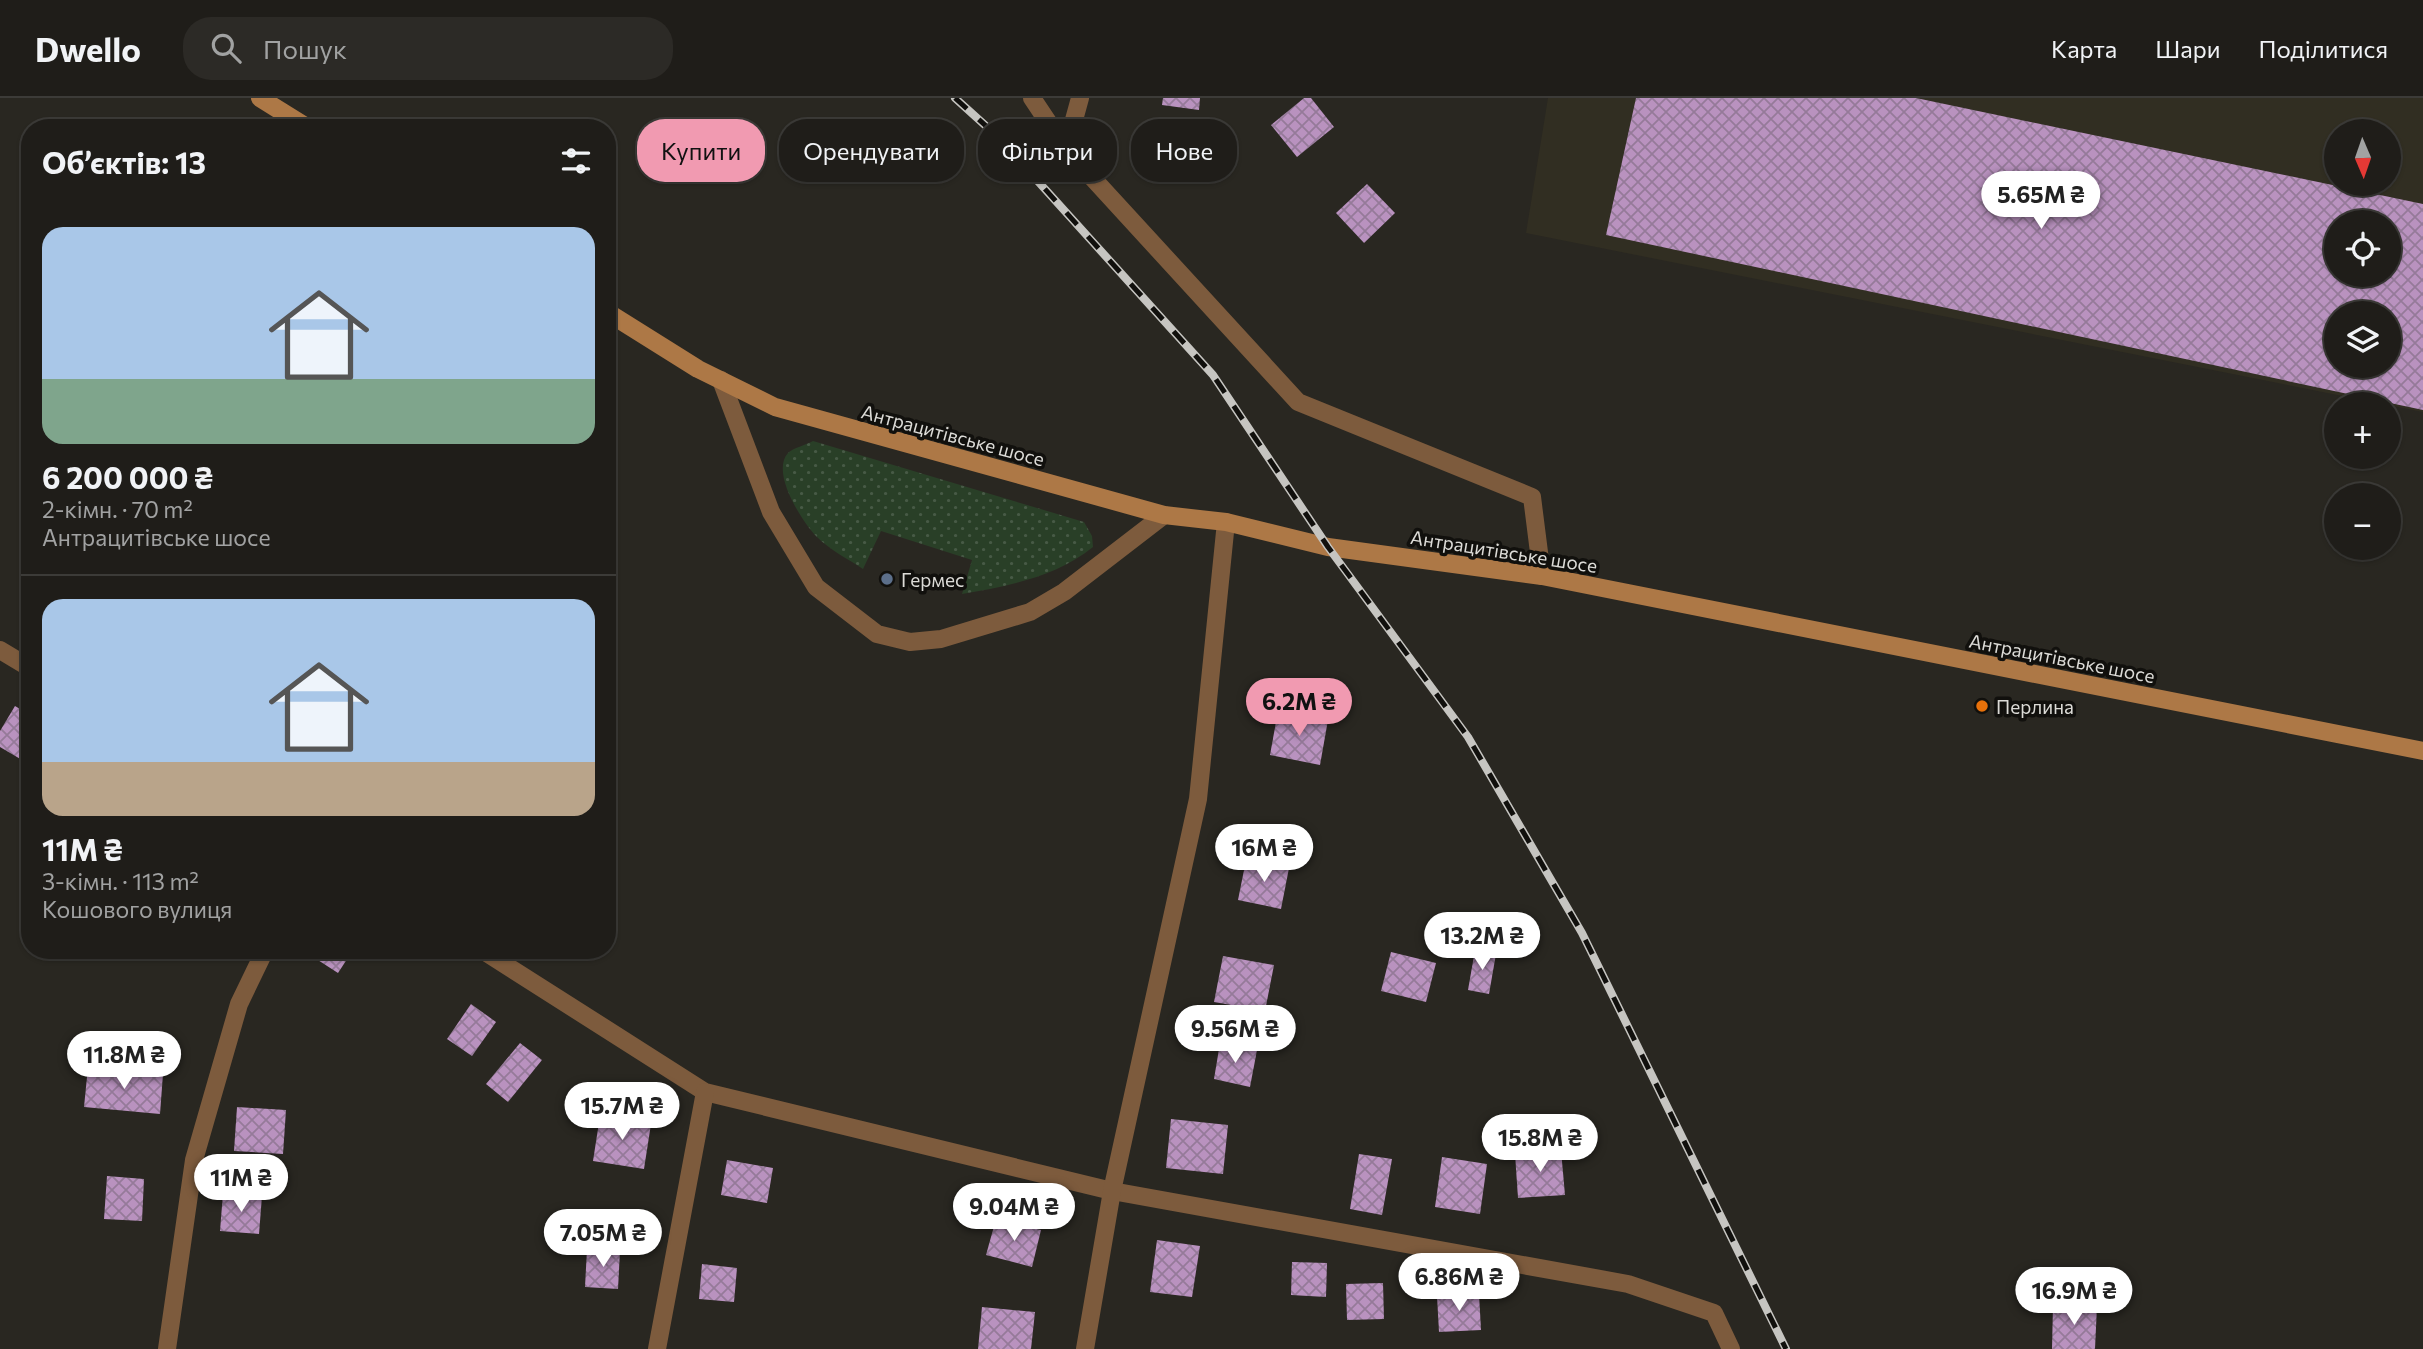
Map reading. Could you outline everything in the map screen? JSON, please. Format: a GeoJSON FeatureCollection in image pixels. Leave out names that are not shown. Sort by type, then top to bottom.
{"type":"FeatureCollection","features":[{"type":"Feature","properties":{"kind":"main road"},"geometry":{"type":"LineString","coordinates":[[260,98],[294,119]]}},
{"type":"Feature","properties":{"kind":"main road","name":"Антрацитівське шосе"},"geometry":{"type":"LineString","coordinates":[[616,317],[721,380],[775,407],[1164,514],[1226,522],[1328,547],[1542,576],[2423,751]]}},
{"type":"Feature","properties":{"kind":"street"},"geometry":{"type":"LineString","coordinates":[[1032,98],[1046,119]]}},
{"type":"Feature","properties":{"kind":"street"},"geometry":{"type":"LineString","coordinates":[[1074,119],[1080,98]]}},
{"type":"Feature","properties":{"kind":"street"},"geometry":{"type":"LineString","coordinates":[[1096,182],[1298,402],[1532,497],[1542,576]]}},
{"type":"Feature","properties":{"kind":"street"},"geometry":{"type":"LineString","coordinates":[[721,380],[771,512],[816,587],[877,634],[910,642],[941,639],[1030,611],[1064,592],[1164,514]]}},
{"type":"Feature","properties":{"kind":"street"},"geometry":{"type":"LineString","coordinates":[[1085,1349],[1112,1191],[1198,799],[1226,522]]}},
{"type":"Feature","properties":{"kind":"street"},"geometry":{"type":"LineString","coordinates":[[0,650],[21,663]]}},
{"type":"Feature","properties":{"kind":"street"},"geometry":{"type":"LineString","coordinates":[[167,1349],[194,1160],[239,1004],[261,959]]}},
{"type":"Feature","properties":{"kind":"street"},"geometry":{"type":"LineString","coordinates":[[496,959],[705,1092],[1112,1191],[1628,1284],[1714,1313],[1731,1349]]}},
{"type":"Feature","properties":{"kind":"street"},"geometry":{"type":"LineString","coordinates":[[657,1349],[705,1092]]}},
{"type":"Feature","properties":{"kind":"shaded area"},"geometry":{"type":"Polygon","coordinates":[[[1548,98],[2423,98],[2423,412],[2401,408],[2401,392],[2324,392],[1526,233],[1548,98]]]}},
{"type":"Feature","properties":{"kind":"green space"},"geometry":{"type":"Polygon","coordinates":[[[813,441],[1084,522],[1092,536],[1093,547],[1063,566],[1031,579],[962,594],[972,560],[881,531],[863,569],[817,537],[790,497],[783,473],[784,462],[788,453],[813,441]]]}},
{"type":"Feature","properties":{"kind":"building"},"geometry":{"type":"Polygon","coordinates":[[[1163,98],[1200,98],[1199,110],[1162,105],[1163,98]]]}},
{"type":"Feature","properties":{"kind":"building"},"geometry":{"type":"Polygon","coordinates":[[[1304,98],[1311,98],[1334,127],[1297,157],[1271,125],[1304,98]]]}},
{"type":"Feature","properties":{"kind":"building"},"geometry":{"type":"Polygon","coordinates":[[[1636,98],[1916,98],[2324,183],[2324,196],[2385,196],[2423,204],[2423,410],[2401,405],[2401,392],[2339,392],[1606,235],[1636,98]]]}},
{"type":"Feature","properties":{"kind":"building"},"geometry":{"type":"Polygon","coordinates":[[[1367,184],[1395,213],[1364,243],[1336,213],[1367,184]]]}},
{"type":"Feature","properties":{"kind":"building"},"geometry":{"type":"Polygon","coordinates":[[[15,706],[21,710],[21,759],[0,747],[0,731],[15,706]]]}},
{"type":"Feature","properties":{"kind":"building"},"geometry":{"type":"Polygon","coordinates":[[[1278,711],[1328,720],[1320,765],[1270,755],[1278,711]]]}},
{"type":"Feature","properties":{"kind":"building"},"geometry":{"type":"Polygon","coordinates":[[[1246,860],[1289,868],[1281,909],[1238,900],[1246,860]]]}},
{"type":"Feature","properties":{"kind":"building"},"geometry":{"type":"Polygon","coordinates":[[[1475,950],[1496,954],[1489,994],[1468,990],[1475,950]]]}},
{"type":"Feature","properties":{"kind":"building"},"geometry":{"type":"Polygon","coordinates":[[[1391,952],[1436,963],[1426,1002],[1381,991],[1391,952]]]}},
{"type":"Feature","properties":{"kind":"building"},"geometry":{"type":"Polygon","coordinates":[[[1223,956],[1274,965],[1265,1011],[1214,1002],[1223,956]]]}},
{"type":"Feature","properties":{"kind":"building"},"geometry":{"type":"Polygon","coordinates":[[[316,959],[347,959],[338,973],[316,959]]]}},
{"type":"Feature","properties":{"kind":"building"},"geometry":{"type":"Polygon","coordinates":[[[471,1004],[496,1022],[472,1056],[447,1039],[471,1004]]]}},
{"type":"Feature","properties":{"kind":"building"},"geometry":{"type":"Polygon","coordinates":[[[520,1043],[542,1060],[508,1102],[486,1084],[520,1043]]]}},
{"type":"Feature","properties":{"kind":"building"},"geometry":{"type":"Polygon","coordinates":[[[1220,1043],[1257,1050],[1250,1087],[1214,1079],[1220,1043]]]}},
{"type":"Feature","properties":{"kind":"building"},"geometry":{"type":"Polygon","coordinates":[[[88,1067],[163,1074],[160,1114],[84,1107],[88,1067]]]}},
{"type":"Feature","properties":{"kind":"building"},"geometry":{"type":"Polygon","coordinates":[[[237,1107],[286,1110],[283,1154],[234,1151],[237,1107]]]}},
{"type":"Feature","properties":{"kind":"building"},"geometry":{"type":"Polygon","coordinates":[[[600,1116],[651,1124],[644,1169],[593,1161],[600,1116]]]}},
{"type":"Feature","properties":{"kind":"building"},"geometry":{"type":"Polygon","coordinates":[[[1171,1119],[1228,1125],[1223,1174],[1166,1168],[1171,1119]]]}},
{"type":"Feature","properties":{"kind":"building"},"geometry":{"type":"Polygon","coordinates":[[[1561,1150],[1565,1195],[1518,1198],[1515,1154],[1561,1150]]]}},
{"type":"Feature","properties":{"kind":"building"},"geometry":{"type":"Polygon","coordinates":[[[1359,1154],[1392,1159],[1382,1215],[1350,1209],[1359,1154]]]}},
{"type":"Feature","properties":{"kind":"building"},"geometry":{"type":"Polygon","coordinates":[[[1442,1157],[1487,1164],[1480,1214],[1435,1207],[1442,1157]]]}},
{"type":"Feature","properties":{"kind":"building"},"geometry":{"type":"Polygon","coordinates":[[[727,1160],[773,1168],[767,1203],[721,1195],[727,1160]]]}},
{"type":"Feature","properties":{"kind":"building"},"geometry":{"type":"Polygon","coordinates":[[[107,1176],[144,1179],[142,1221],[104,1219],[107,1176]]]}},
{"type":"Feature","properties":{"kind":"building"},"geometry":{"type":"Polygon","coordinates":[[[223,1193],[262,1196],[259,1234],[220,1231],[223,1193]]]}},
{"type":"Feature","properties":{"kind":"building"},"geometry":{"type":"Polygon","coordinates":[[[996,1219],[1041,1230],[1032,1267],[986,1255],[996,1219]]]}},
{"type":"Feature","properties":{"kind":"building"},"geometry":{"type":"Polygon","coordinates":[[[1157,1240],[1200,1246],[1192,1297],[1150,1292],[1157,1240]]]}},
{"type":"Feature","properties":{"kind":"building"},"geometry":{"type":"Polygon","coordinates":[[[587,1249],[620,1251],[618,1289],[585,1287],[587,1249]]]}},
{"type":"Feature","properties":{"kind":"building"},"geometry":{"type":"Polygon","coordinates":[[[1292,1262],[1327,1263],[1326,1297],[1291,1295],[1292,1262]]]}},
{"type":"Feature","properties":{"kind":"building"},"geometry":{"type":"Polygon","coordinates":[[[702,1264],[737,1268],[734,1302],[699,1299],[702,1264]]]}},
{"type":"Feature","properties":{"kind":"building"},"geometry":{"type":"Polygon","coordinates":[[[1383,1283],[1384,1319],[1347,1320],[1346,1284],[1383,1283]]]}},
{"type":"Feature","properties":{"kind":"building"},"geometry":{"type":"Polygon","coordinates":[[[1479,1294],[1481,1330],[1439,1332],[1437,1296],[1479,1294]]]}},
{"type":"Feature","properties":{"kind":"building"},"geometry":{"type":"Polygon","coordinates":[[[2053,1305],[2097,1306],[2095,1349],[2052,1349],[2053,1305]]]}},
{"type":"Feature","properties":{"kind":"building"},"geometry":{"type":"Polygon","coordinates":[[[982,1307],[1035,1312],[1031,1349],[978,1349],[982,1307]]]}},
{"type":"Feature","properties":{"kind":"railway"},"geometry":{"type":"LineString","coordinates":[[955,98],[997,136],[1213,375],[1328,547],[1468,737],[1582,933],[1786,1349]]}},
{"type":"Feature","properties":{"kind":"place","name":"Гермес"},"geometry":{"type":"Point","coordinates":[887,579]}},
{"type":"Feature","properties":{"kind":"place","name":"Перлина"},"geometry":{"type":"Point","coordinates":[1982,706]}}]}
